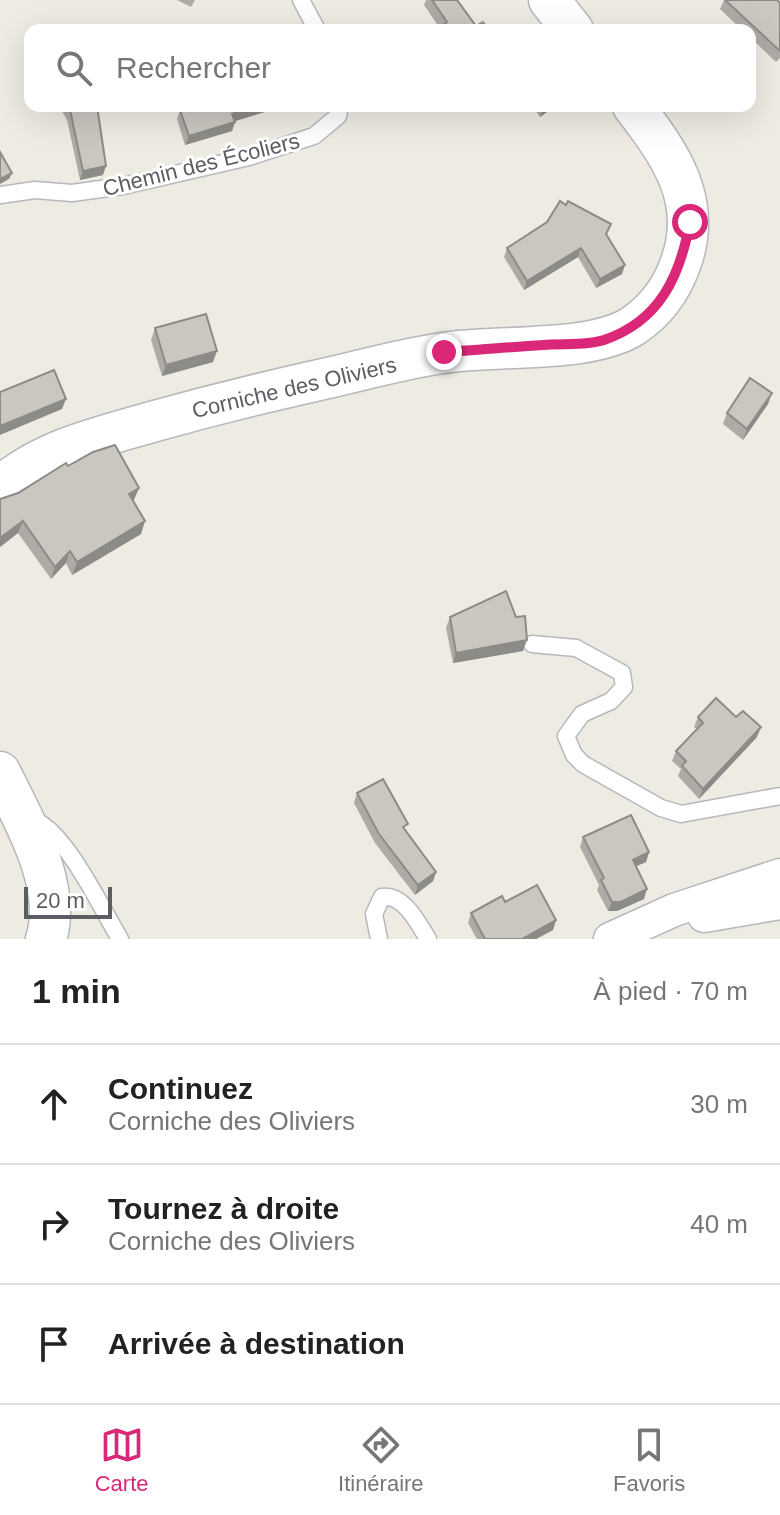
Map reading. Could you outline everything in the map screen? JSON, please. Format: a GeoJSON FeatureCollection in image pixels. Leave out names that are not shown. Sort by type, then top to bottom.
{"type":"FeatureCollection","features":[{"type":"Feature","properties":{"kind":"street"},"geometry":{"type":"LineString","coordinates":[[549,0],[568,24]]}},
{"type":"Feature","properties":{"kind":"street","name":"Corniche des Oliviers"},"geometry":{"type":"LineString","coordinates":[[0,487],[18,471],[68,446],[233,399],[444,352],[603,340],[632,326],[656,306],[673,283],[685,252],[690,222],[683,189],[672,163],[637,112]]}},
{"type":"Feature","properties":{"kind":"street"},"geometry":{"type":"LineString","coordinates":[[0,772],[50,887],[50,926],[46,939]]}},
{"type":"Feature","properties":{"kind":"street"},"geometry":{"type":"LineString","coordinates":[[610,939],[674,910],[780,875]]}},
{"type":"Feature","properties":{"kind":"street"},"geometry":{"type":"LineString","coordinates":[[674,910],[705,916],[780,903]]}},
{"type":"Feature","properties":{"kind":"lane"},"geometry":{"type":"LineString","coordinates":[[301,0],[314,24]]}},
{"type":"Feature","properties":{"kind":"lane","name":"Chemin des Écoliers"},"geometry":{"type":"LineString","coordinates":[[0,195],[35,190],[72,193],[123,186],[249,157],[314,136],[339,112]]}},
{"type":"Feature","properties":{"kind":"lane"},"geometry":{"type":"LineString","coordinates":[[532,644],[576,648],[622,673],[624,687],[611,701],[582,714],[566,736],[574,755],[583,764],[661,808],[681,814],[780,796]]}},
{"type":"Feature","properties":{"kind":"lane"},"geometry":{"type":"LineString","coordinates":[[20,814],[44,825],[71,856],[120,939]]}},
{"type":"Feature","properties":{"kind":"lane"},"geometry":{"type":"LineString","coordinates":[[379,939],[374,914],[382,897],[389,896],[401,902],[428,939]]}},
{"type":"Feature","properties":{"kind":"building"},"geometry":{"type":"Polygon","coordinates":[[[432,0],[457,0],[475,24],[444,24],[447,22],[432,0]]]}},
{"type":"Feature","properties":{"kind":"building"},"geometry":{"type":"Polygon","coordinates":[[[725,0],[777,0],[780,3],[780,51],[756,29],[756,24],[751,24],[725,0]]]}},
{"type":"Feature","properties":{"kind":"building"},"geometry":{"type":"Polygon","coordinates":[[[70,112],[98,112],[106,166],[83,171],[70,112]]]}},
{"type":"Feature","properties":{"kind":"building"},"geometry":{"type":"Polygon","coordinates":[[[181,112],[239,112],[232,114],[235,122],[189,136],[181,112]]]}},
{"type":"Feature","properties":{"kind":"building"},"geometry":{"type":"Polygon","coordinates":[[[0,152],[12,173],[0,179],[0,152]]]}},
{"type":"Feature","properties":{"kind":"building"},"geometry":{"type":"Polygon","coordinates":[[[560,201],[566,205],[568,201],[611,224],[606,234],[625,265],[600,279],[581,248],[527,281],[507,248],[547,222],[560,201]]]}},
{"type":"Feature","properties":{"kind":"building"},"geometry":{"type":"Polygon","coordinates":[[[206,314],[217,351],[166,365],[155,328],[206,314]]]}},
{"type":"Feature","properties":{"kind":"building"},"geometry":{"type":"Polygon","coordinates":[[[54,370],[66,399],[0,426],[0,392],[54,370]]]}},
{"type":"Feature","properties":{"kind":"building"},"geometry":{"type":"Polygon","coordinates":[[[750,378],[772,393],[747,429],[727,413],[750,378]]]}},
{"type":"Feature","properties":{"kind":"building"},"geometry":{"type":"Polygon","coordinates":[[[115,445],[139,488],[129,494],[145,521],[77,562],[70,551],[55,567],[23,521],[0,538],[0,499],[18,493],[66,463],[68,466],[93,452],[115,445]]]}},
{"type":"Feature","properties":{"kind":"building"},"geometry":{"type":"Polygon","coordinates":[[[506,591],[516,617],[525,616],[527,640],[456,653],[450,617],[506,591]]]}},
{"type":"Feature","properties":{"kind":"building"},"geometry":{"type":"Polygon","coordinates":[[[716,698],[736,717],[743,711],[761,727],[703,789],[682,766],[686,761],[676,751],[703,723],[698,717],[716,698]]]}},
{"type":"Feature","properties":{"kind":"building"},"geometry":{"type":"Polygon","coordinates":[[[383,779],[408,824],[403,827],[436,872],[418,885],[379,834],[357,793],[383,779]]]}},
{"type":"Feature","properties":{"kind":"building"},"geometry":{"type":"Polygon","coordinates":[[[631,815],[649,852],[633,860],[647,889],[621,902],[612,902],[601,880],[604,878],[583,837],[631,815]]]}},
{"type":"Feature","properties":{"kind":"building"},"geometry":{"type":"Polygon","coordinates":[[[537,885],[556,920],[522,939],[485,939],[471,913],[502,896],[505,902],[537,885]]]}},
{"type":"Feature","properties":{"kind":"route"},"geometry":{"type":"LineString","coordinates":[[444,352],[603,340],[632,326],[656,306],[673,283],[685,252],[690,222]]}}]}
